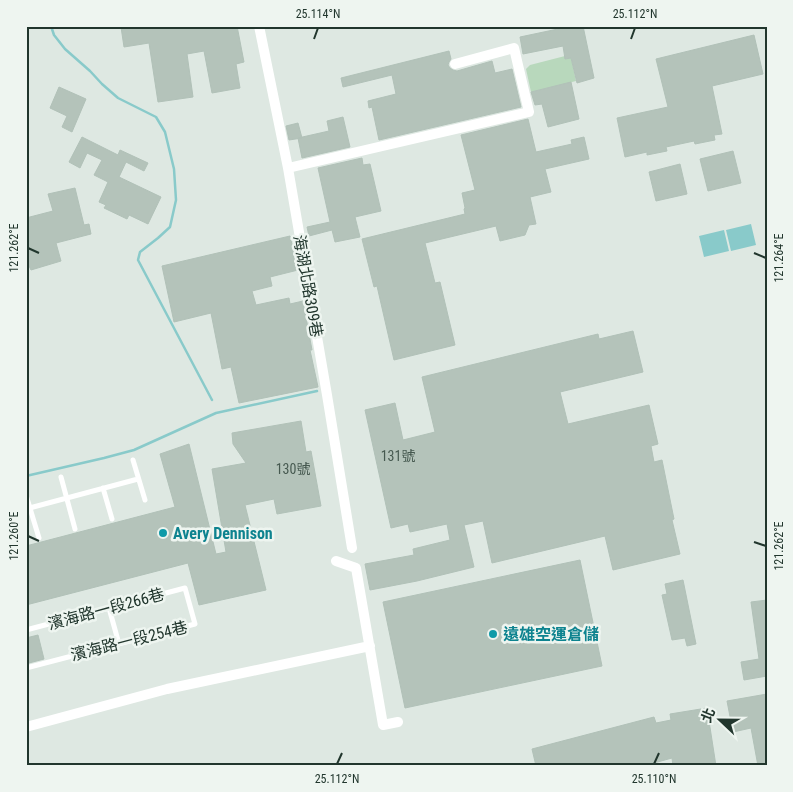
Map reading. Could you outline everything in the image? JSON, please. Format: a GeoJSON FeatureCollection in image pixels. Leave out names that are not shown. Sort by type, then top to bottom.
{"type":"FeatureCollection","features":[{"type":"Feature","properties":{"kind":"street","name":"海湖北路309巷"},"geometry":{"type":"LineString","coordinates":[[259,26],[288,168],[352,548]]}},
{"type":"Feature","properties":{"kind":"street"},"geometry":{"type":"LineString","coordinates":[[288,168],[530,112],[514,48],[455,64]]}},
{"type":"Feature","properties":{"kind":"street"},"geometry":{"type":"LineString","coordinates":[[336,561],[356,568],[383,725],[398,722]]}},
{"type":"Feature","properties":{"kind":"street"},"geometry":{"type":"LineString","coordinates":[[26,726],[167,689],[370,646]]}},
{"type":"Feature","properties":{"kind":"lane"},"geometry":{"type":"LineString","coordinates":[[133,460],[145,500]]}},
{"type":"Feature","properties":{"kind":"lane"},"geometry":{"type":"LineString","coordinates":[[61,477],[75,529]]}},
{"type":"Feature","properties":{"kind":"lane"},"geometry":{"type":"LineString","coordinates":[[28,508],[138,478]]}},
{"type":"Feature","properties":{"kind":"lane"},"geometry":{"type":"LineString","coordinates":[[103,488],[112,519]]}},
{"type":"Feature","properties":{"kind":"lane"},"geometry":{"type":"LineString","coordinates":[[26,495],[28,508],[39,538]]}},
{"type":"Feature","properties":{"kind":"lane","name":"濱海路一段266巷"},"geometry":{"type":"LineString","coordinates":[[26,630],[185,588]]}},
{"type":"Feature","properties":{"kind":"lane","name":"濱海路一段254巷"},"geometry":{"type":"LineString","coordinates":[[26,668],[195,624],[185,588]]}},
{"type":"Feature","properties":{"kind":"lane"},"geometry":{"type":"LineString","coordinates":[[109,608],[119,644]]}},
{"type":"Feature","properties":{"kind":"green space"},"geometry":{"type":"Polygon","coordinates":[[[565,56],[565,59],[571,58],[576,81],[531,92],[526,69],[530,65],[565,56]]]}},
{"type":"Feature","properties":{"kind":"water"},"geometry":{"type":"Polygon","coordinates":[[[751,224],[756,245],[731,251],[726,230],[751,224]]]}},
{"type":"Feature","properties":{"kind":"water"},"geometry":{"type":"Polygon","coordinates":[[[724,230],[729,251],[704,257],[699,236],[724,230]]]}},
{"type":"Feature","properties":{"kind":"building"},"geometry":{"type":"Polygon","coordinates":[[[237,26],[244,62],[236,64],[240,88],[212,93],[204,51],[187,54],[193,97],[158,102],[149,43],[124,47],[121,27],[237,26]]]}},
{"type":"Feature","properties":{"kind":"building"},"geometry":{"type":"Polygon","coordinates":[[[572,26],[583,26],[594,78],[577,83],[571,58],[565,59],[563,46],[523,54],[520,37],[572,26]]]}},
{"type":"Feature","properties":{"kind":"building"},"geometry":{"type":"Polygon","coordinates":[[[754,35],[763,74],[712,86],[722,134],[714,135],[715,140],[695,144],[694,141],[666,147],[667,151],[647,155],[647,152],[625,157],[617,118],[668,107],[656,59],[754,35]]]}},
{"type":"Feature","properties":{"kind":"building"},"geometry":{"type":"Polygon","coordinates":[[[449,51],[451,59],[448,65],[453,70],[457,71],[492,61],[495,73],[512,69],[521,107],[379,140],[372,107],[369,108],[368,101],[396,94],[392,75],[343,87],[341,78],[449,51]]]}},
{"type":"Feature","properties":{"kind":"building"},"geometry":{"type":"Polygon","coordinates":[[[571,82],[579,119],[548,127],[542,104],[535,105],[531,92],[571,82]]]}},
{"type":"Feature","properties":{"kind":"building"},"geometry":{"type":"Polygon","coordinates":[[[59,87],[86,99],[72,132],[62,127],[67,116],[50,108],[59,87]]]}},
{"type":"Feature","properties":{"kind":"building"},"geometry":{"type":"Polygon","coordinates":[[[343,117],[350,147],[302,158],[298,138],[329,131],[327,121],[343,117]]]}},
{"type":"Feature","properties":{"kind":"building"},"geometry":{"type":"Polygon","coordinates":[[[528,119],[536,152],[572,144],[571,140],[584,137],[589,159],[545,169],[551,192],[530,197],[536,224],[529,225],[525,235],[500,241],[496,226],[425,243],[435,283],[440,282],[455,345],[394,360],[377,286],[374,287],[362,239],[465,214],[462,193],[475,190],[461,135],[528,119]]]}},
{"type":"Feature","properties":{"kind":"building"},"geometry":{"type":"Polygon","coordinates":[[[298,123],[302,138],[289,140],[286,126],[298,123]]]}},
{"type":"Feature","properties":{"kind":"building"},"geometry":{"type":"Polygon","coordinates":[[[82,137],[118,155],[120,150],[148,163],[144,171],[126,162],[119,177],[161,197],[148,224],[129,215],[127,219],[104,208],[106,205],[99,202],[108,182],[94,175],[102,160],[87,153],[80,168],[69,162],[82,137]]]}},
{"type":"Feature","properties":{"kind":"building"},"geometry":{"type":"Polygon","coordinates":[[[733,151],[741,183],[708,191],[700,159],[733,151]]]}},
{"type":"Feature","properties":{"kind":"building"},"geometry":{"type":"Polygon","coordinates":[[[362,158],[363,165],[370,164],[381,211],[355,217],[360,237],[335,242],[332,230],[309,236],[307,227],[330,222],[318,168],[362,158]]]}},
{"type":"Feature","properties":{"kind":"building"},"geometry":{"type":"Polygon","coordinates":[[[680,164],[687,194],[656,201],[649,172],[680,164]]]}},
{"type":"Feature","properties":{"kind":"building"},"geometry":{"type":"Polygon","coordinates":[[[75,188],[84,225],[89,224],[91,234],[56,243],[61,261],[31,270],[26,260],[26,218],[53,211],[48,194],[75,188]]]}},
{"type":"Feature","properties":{"kind":"building"},"geometry":{"type":"Polygon","coordinates":[[[290,236],[298,270],[270,277],[272,286],[252,291],[256,305],[289,298],[290,304],[303,301],[312,350],[310,350],[318,387],[239,403],[231,367],[222,369],[211,313],[174,322],[162,266],[290,236]]]}},
{"type":"Feature","properties":{"kind":"building"},"geometry":{"type":"Polygon","coordinates":[[[633,331],[643,372],[560,392],[568,424],[649,405],[658,444],[651,446],[654,462],[662,460],[680,554],[613,570],[605,536],[492,563],[483,521],[464,525],[474,567],[370,590],[365,564],[414,555],[413,549],[450,540],[447,524],[410,532],[408,524],[391,528],[365,410],[395,403],[403,440],[435,432],[422,377],[598,334],[599,339],[633,331]]]}},
{"type":"Feature","properties":{"kind":"building","name":"Avery Dennison"},"geometry":{"type":"Polygon","coordinates":[[[301,421],[306,452],[311,451],[321,506],[277,514],[274,499],[245,505],[266,590],[199,605],[188,563],[26,605],[26,546],[175,507],[160,454],[189,444],[216,554],[226,552],[212,469],[246,463],[233,444],[232,433],[301,421]]]}},
{"type":"Feature","properties":{"kind":"building","name":"遠雄空運倉儲"},"geometry":{"type":"Polygon","coordinates":[[[580,560],[602,666],[405,708],[383,602],[580,560]]]}},
{"type":"Feature","properties":{"kind":"building"},"geometry":{"type":"Polygon","coordinates":[[[683,580],[696,644],[687,646],[685,638],[672,640],[662,595],[667,594],[665,584],[683,580]]]}},
{"type":"Feature","properties":{"kind":"building"},"geometry":{"type":"Polygon","coordinates":[[[767,600],[767,676],[744,680],[741,662],[759,659],[751,602],[767,600]]]}},
{"type":"Feature","properties":{"kind":"building"},"geometry":{"type":"Polygon","coordinates":[[[38,635],[44,659],[29,663],[28,658],[26,658],[26,638],[38,635]]]}},
{"type":"Feature","properties":{"kind":"building"},"geometry":{"type":"Polygon","coordinates":[[[767,694],[767,766],[758,766],[751,728],[733,732],[727,701],[767,694]]]}},
{"type":"Feature","properties":{"kind":"building"},"geometry":{"type":"Polygon","coordinates":[[[707,708],[716,766],[673,766],[672,758],[643,766],[536,766],[532,749],[654,717],[656,723],[671,720],[670,714],[707,708]]]}},
{"type":"Feature","properties":{"kind":"waterway"},"geometry":{"type":"LineString","coordinates":[[51,26],[54,35],[65,49],[102,84],[118,98],[156,117],[165,132],[174,169],[176,200],[170,227],[140,252],[138,260],[212,400]]}},
{"type":"Feature","properties":{"kind":"waterway"},"geometry":{"type":"LineString","coordinates":[[26,476],[134,450],[216,413],[317,391]]}},
{"type":"Feature","properties":{"kind":"place","name":"Avery Dennison"},"geometry":{"type":"Point","coordinates":[163,533]}},
{"type":"Feature","properties":{"kind":"place","name":"遠雄空運倉儲"},"geometry":{"type":"Point","coordinates":[493,634]}}]}
